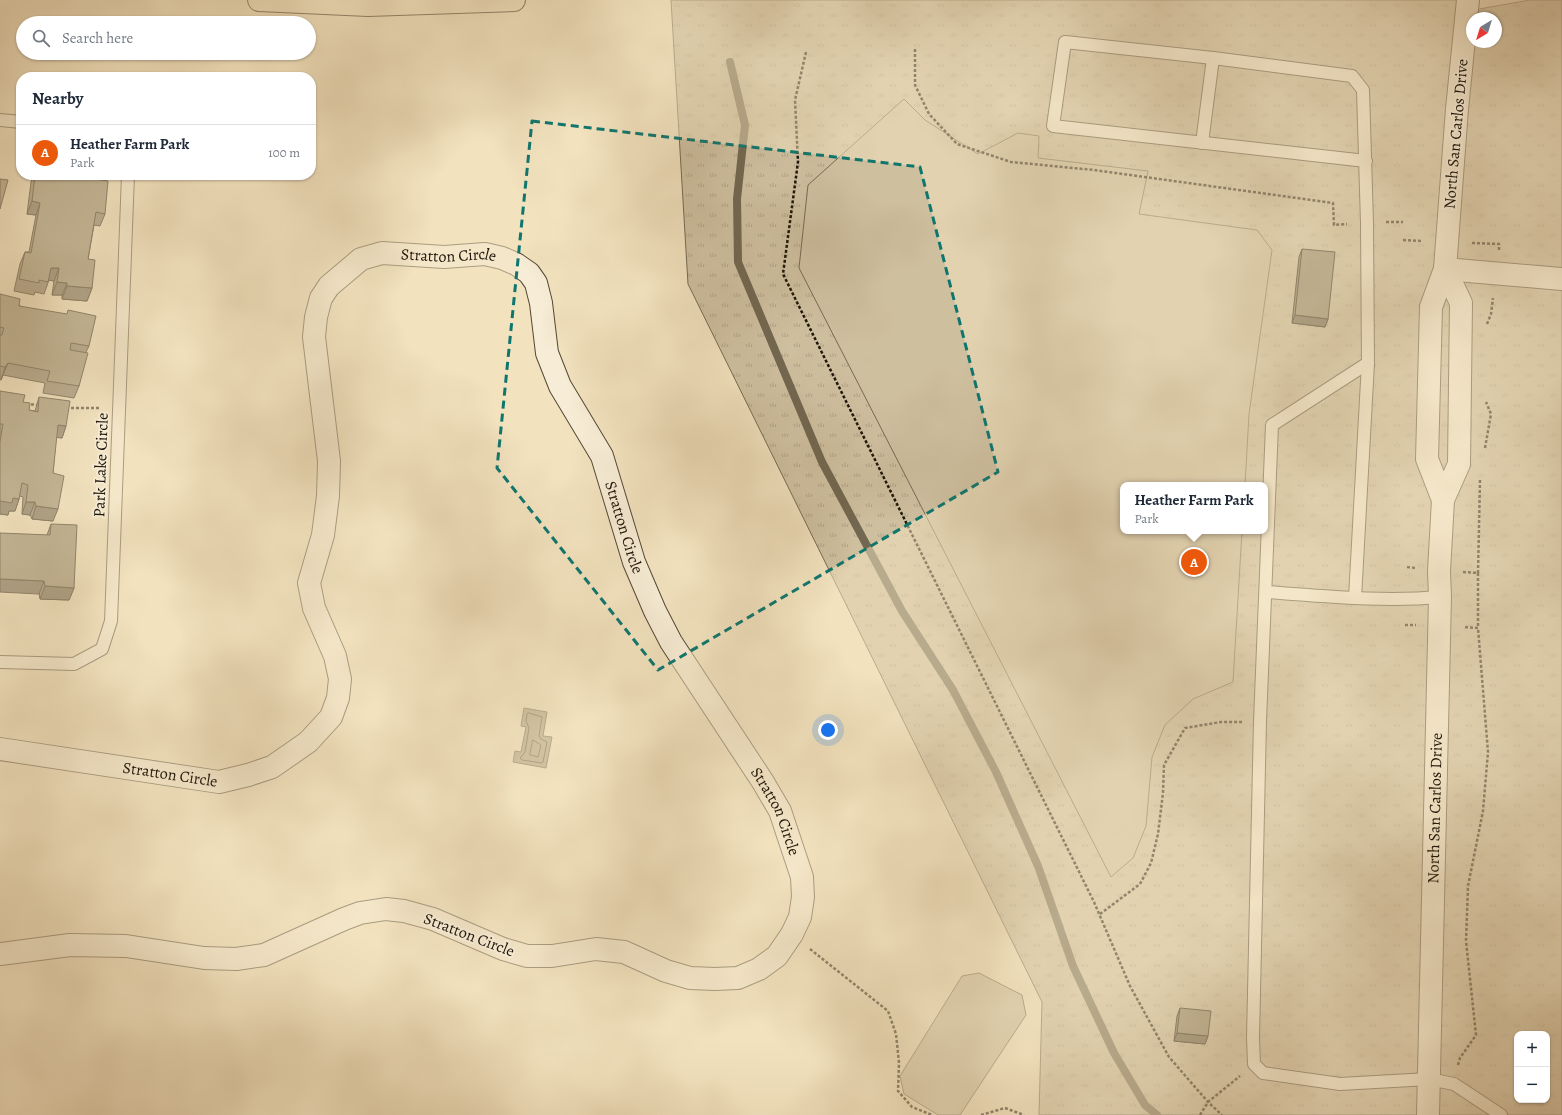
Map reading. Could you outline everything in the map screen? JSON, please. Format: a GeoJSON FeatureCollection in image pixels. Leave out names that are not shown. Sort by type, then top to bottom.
{"type":"FeatureCollection","features":[{"type":"Feature","properties":{"kind":"highway"},"geometry":{"type":"LineString","coordinates":[[260,0],[368,5],[514,0]]}},
{"type":"Feature","properties":{"kind":"street","name":"North San Carlos Drive"},"geometry":{"type":"LineString","coordinates":[[1443,500],[1427,459],[1431,307],[1445,268],[1457,109],[1468,0]]}},
{"type":"Feature","properties":{"kind":"street","name":"Stratton Circle"},"geometry":{"type":"LineString","coordinates":[[0,749],[219,782],[272,767],[308,742],[331,717],[338,698],[340,679],[335,656],[314,608],[310,583],[323,535],[328,496],[329,462],[314,337],[316,317],[321,298],[329,286],[361,259],[382,254],[444,257],[485,254],[502,258],[516,264],[529,273],[536,283],[541,303],[547,353],[560,386],[602,456],[634,562],[655,611],[671,642],[763,782],[780,811],[802,877],[803,897],[800,917],[792,934],[777,956],[759,969],[738,978],[690,978],[666,971],[624,952],[596,949],[552,956],[527,956],[503,949],[433,919],[404,912],[386,910],[360,913],[344,918],[264,955],[236,959],[204,958],[126,946],[70,945],[0,954]]}},
{"type":"Feature","properties":{"kind":"street","name":"North San Carlos Drive"},"geometry":{"type":"LineString","coordinates":[[1428,1115],[1440,597],[1439,570],[1443,500],[1459,464],[1461,303],[1445,268]]}},
{"type":"Feature","properties":{"kind":"street"},"geometry":{"type":"LineString","coordinates":[[1445,268],[1562,279]]}},
{"type":"Feature","properties":{"kind":"lane"},"geometry":{"type":"LineString","coordinates":[[1355,598],[1368,363],[1366,161],[1363,90],[1352,76],[1213,58],[1065,42],[1053,126],[1366,161]]}},
{"type":"Feature","properties":{"kind":"lane"},"geometry":{"type":"LineString","coordinates":[[1202,143],[1213,58]]}},
{"type":"Feature","properties":{"kind":"lane"},"geometry":{"type":"LineString","coordinates":[[0,120],[16,122]]}},
{"type":"Feature","properties":{"kind":"lane","name":"Park Lake Circle"},"geometry":{"type":"LineString","coordinates":[[0,662],[74,664],[102,649],[111,621],[128,180]]}},
{"type":"Feature","properties":{"kind":"lane"},"geometry":{"type":"LineString","coordinates":[[1368,363],[1272,425],[1260,721],[1252,1038],[1254,1064],[1263,1073],[1340,1084],[1429,1079],[1454,1084],[1501,1115]]}},
{"type":"Feature","properties":{"kind":"lane"},"geometry":{"type":"LineString","coordinates":[[1266,592],[1406,600],[1440,597]]}},
{"type":"Feature","properties":{"kind":"path"},"geometry":{"type":"LineString","coordinates":[[915,49],[915,85],[929,114],[957,144],[1011,162],[1094,170],[1333,203],[1334,225],[1403,222]]}},
{"type":"Feature","properties":{"kind":"path"},"geometry":{"type":"LineString","coordinates":[[806,52],[795,100],[798,162],[783,274],[1100,914],[1130,986],[1169,1057],[1208,1102],[1222,1115]]}},
{"type":"Feature","properties":{"kind":"path"},"geometry":{"type":"LineString","coordinates":[[23,404],[46,406]]}},
{"type":"Feature","properties":{"kind":"path"},"geometry":{"type":"LineString","coordinates":[[61,407],[119,409]]}},
{"type":"Feature","properties":{"kind":"path"},"geometry":{"type":"LineString","coordinates":[[1405,625],[1478,628],[1488,752],[1483,811],[1468,886],[1466,933],[1476,1035],[1460,1058],[1454,1084]]}},
{"type":"Feature","properties":{"kind":"path"},"geometry":{"type":"LineString","coordinates":[[1100,914],[1140,884],[1152,863],[1158,834],[1163,793],[1164,765],[1185,728],[1221,722],[1260,721]]}},
{"type":"Feature","properties":{"kind":"path"},"geometry":{"type":"LineString","coordinates":[[792,934],[888,1011],[896,1034],[898,1091],[912,1107],[932,1115]]}},
{"type":"Feature","properties":{"kind":"path"},"geometry":{"type":"LineString","coordinates":[[1200,1115],[1208,1102],[1254,1064]]}},
{"type":"Feature","properties":{"kind":"path"},"geometry":{"type":"LineString","coordinates":[[981,1115],[1005,1108],[1024,1115]]}},
{"type":"Feature","properties":{"kind":"highlighted area"},"geometry":{"type":"Polygon","coordinates":[[[532,121],[920,167],[998,472],[658,670],[497,468],[532,121]]]}},
{"type":"Feature","properties":{"kind":"green space"},"geometry":{"type":"Polygon","coordinates":[[[671,0],[1468,0],[1468,11],[1530,0],[1562,0],[1562,1115],[1039,1115],[1042,1002],[688,284],[671,0]]]}},
{"type":"Feature","properties":{"kind":"green space"},"geometry":{"type":"Polygon","coordinates":[[[904,99],[925,120],[978,154],[1018,133],[1039,136],[1038,158],[1148,171],[1139,214],[1257,230],[1272,250],[1249,414],[1245,482],[1120,482],[1120,534],[1242,534],[1233,682],[1193,699],[1165,725],[1152,757],[1146,826],[1133,858],[1111,877],[799,268],[808,185],[904,99]]]}},
{"type":"Feature","properties":{"kind":"green space"},"geometry":{"type":"Polygon","coordinates":[[[979,973],[1022,995],[1026,1015],[960,1115],[938,1115],[904,1094],[900,1076],[962,976],[979,973]]]}},
{"type":"Feature","properties":{"kind":"water"},"geometry":{"type":"Polygon","coordinates":[[[524,708],[547,712],[543,736],[552,737],[546,768],[513,762],[515,751],[521,752],[526,727],[521,726],[524,708]]]}},
{"type":"Feature","properties":{"kind":"building"},"geometry":{"type":"Polygon","coordinates":[[[0,179],[8,180],[0,209],[0,179]]]}},
{"type":"Feature","properties":{"kind":"building"},"geometry":{"type":"Polygon","coordinates":[[[34,180],[108,181],[105,214],[96,212],[88,259],[95,260],[92,288],[67,286],[67,283],[57,282],[59,268],[51,268],[48,282],[39,280],[39,283],[19,279],[25,252],[31,253],[40,203],[32,201],[34,180]]]}},
{"type":"Feature","properties":{"kind":"building"},"geometry":{"type":"Polygon","coordinates":[[[1302,249],[1335,252],[1328,319],[1295,315],[1302,249]]]}},
{"type":"Feature","properties":{"kind":"building"},"geometry":{"type":"Polygon","coordinates":[[[0,294],[20,299],[19,306],[67,314],[68,310],[96,316],[89,346],[71,343],[70,350],[88,353],[79,386],[47,381],[50,371],[8,363],[5,367],[0,366],[0,335],[2,335],[4,328],[0,327],[0,294]]]}},
{"type":"Feature","properties":{"kind":"building"},"geometry":{"type":"Polygon","coordinates":[[[0,391],[25,395],[23,402],[30,403],[29,410],[38,412],[39,397],[70,401],[66,426],[58,425],[53,473],[64,476],[58,509],[36,506],[35,502],[26,502],[28,485],[22,483],[19,499],[13,498],[12,503],[0,501],[0,442],[3,424],[0,424],[0,391]]]}},
{"type":"Feature","properties":{"kind":"building"},"geometry":{"type":"Polygon","coordinates":[[[51,524],[77,525],[74,588],[45,586],[44,581],[0,579],[0,533],[50,535],[51,524]]]}},
{"type":"Feature","properties":{"kind":"building"},"geometry":{"type":"Polygon","coordinates":[[[1180,1008],[1211,1011],[1208,1036],[1177,1033],[1180,1008]]]}},
{"type":"Feature","properties":{"kind":"waterway"},"geometry":{"type":"LineString","coordinates":[[730,62],[745,125],[737,199],[738,262],[822,462],[902,611],[953,690],[996,772],[1038,866],[1073,966],[1114,1053],[1145,1105],[1157,1115]]}},
{"type":"Feature","properties":{"kind":"place","name":"Heather Farm Park"},"geometry":{"type":"Point","coordinates":[1194,562]}}]}
